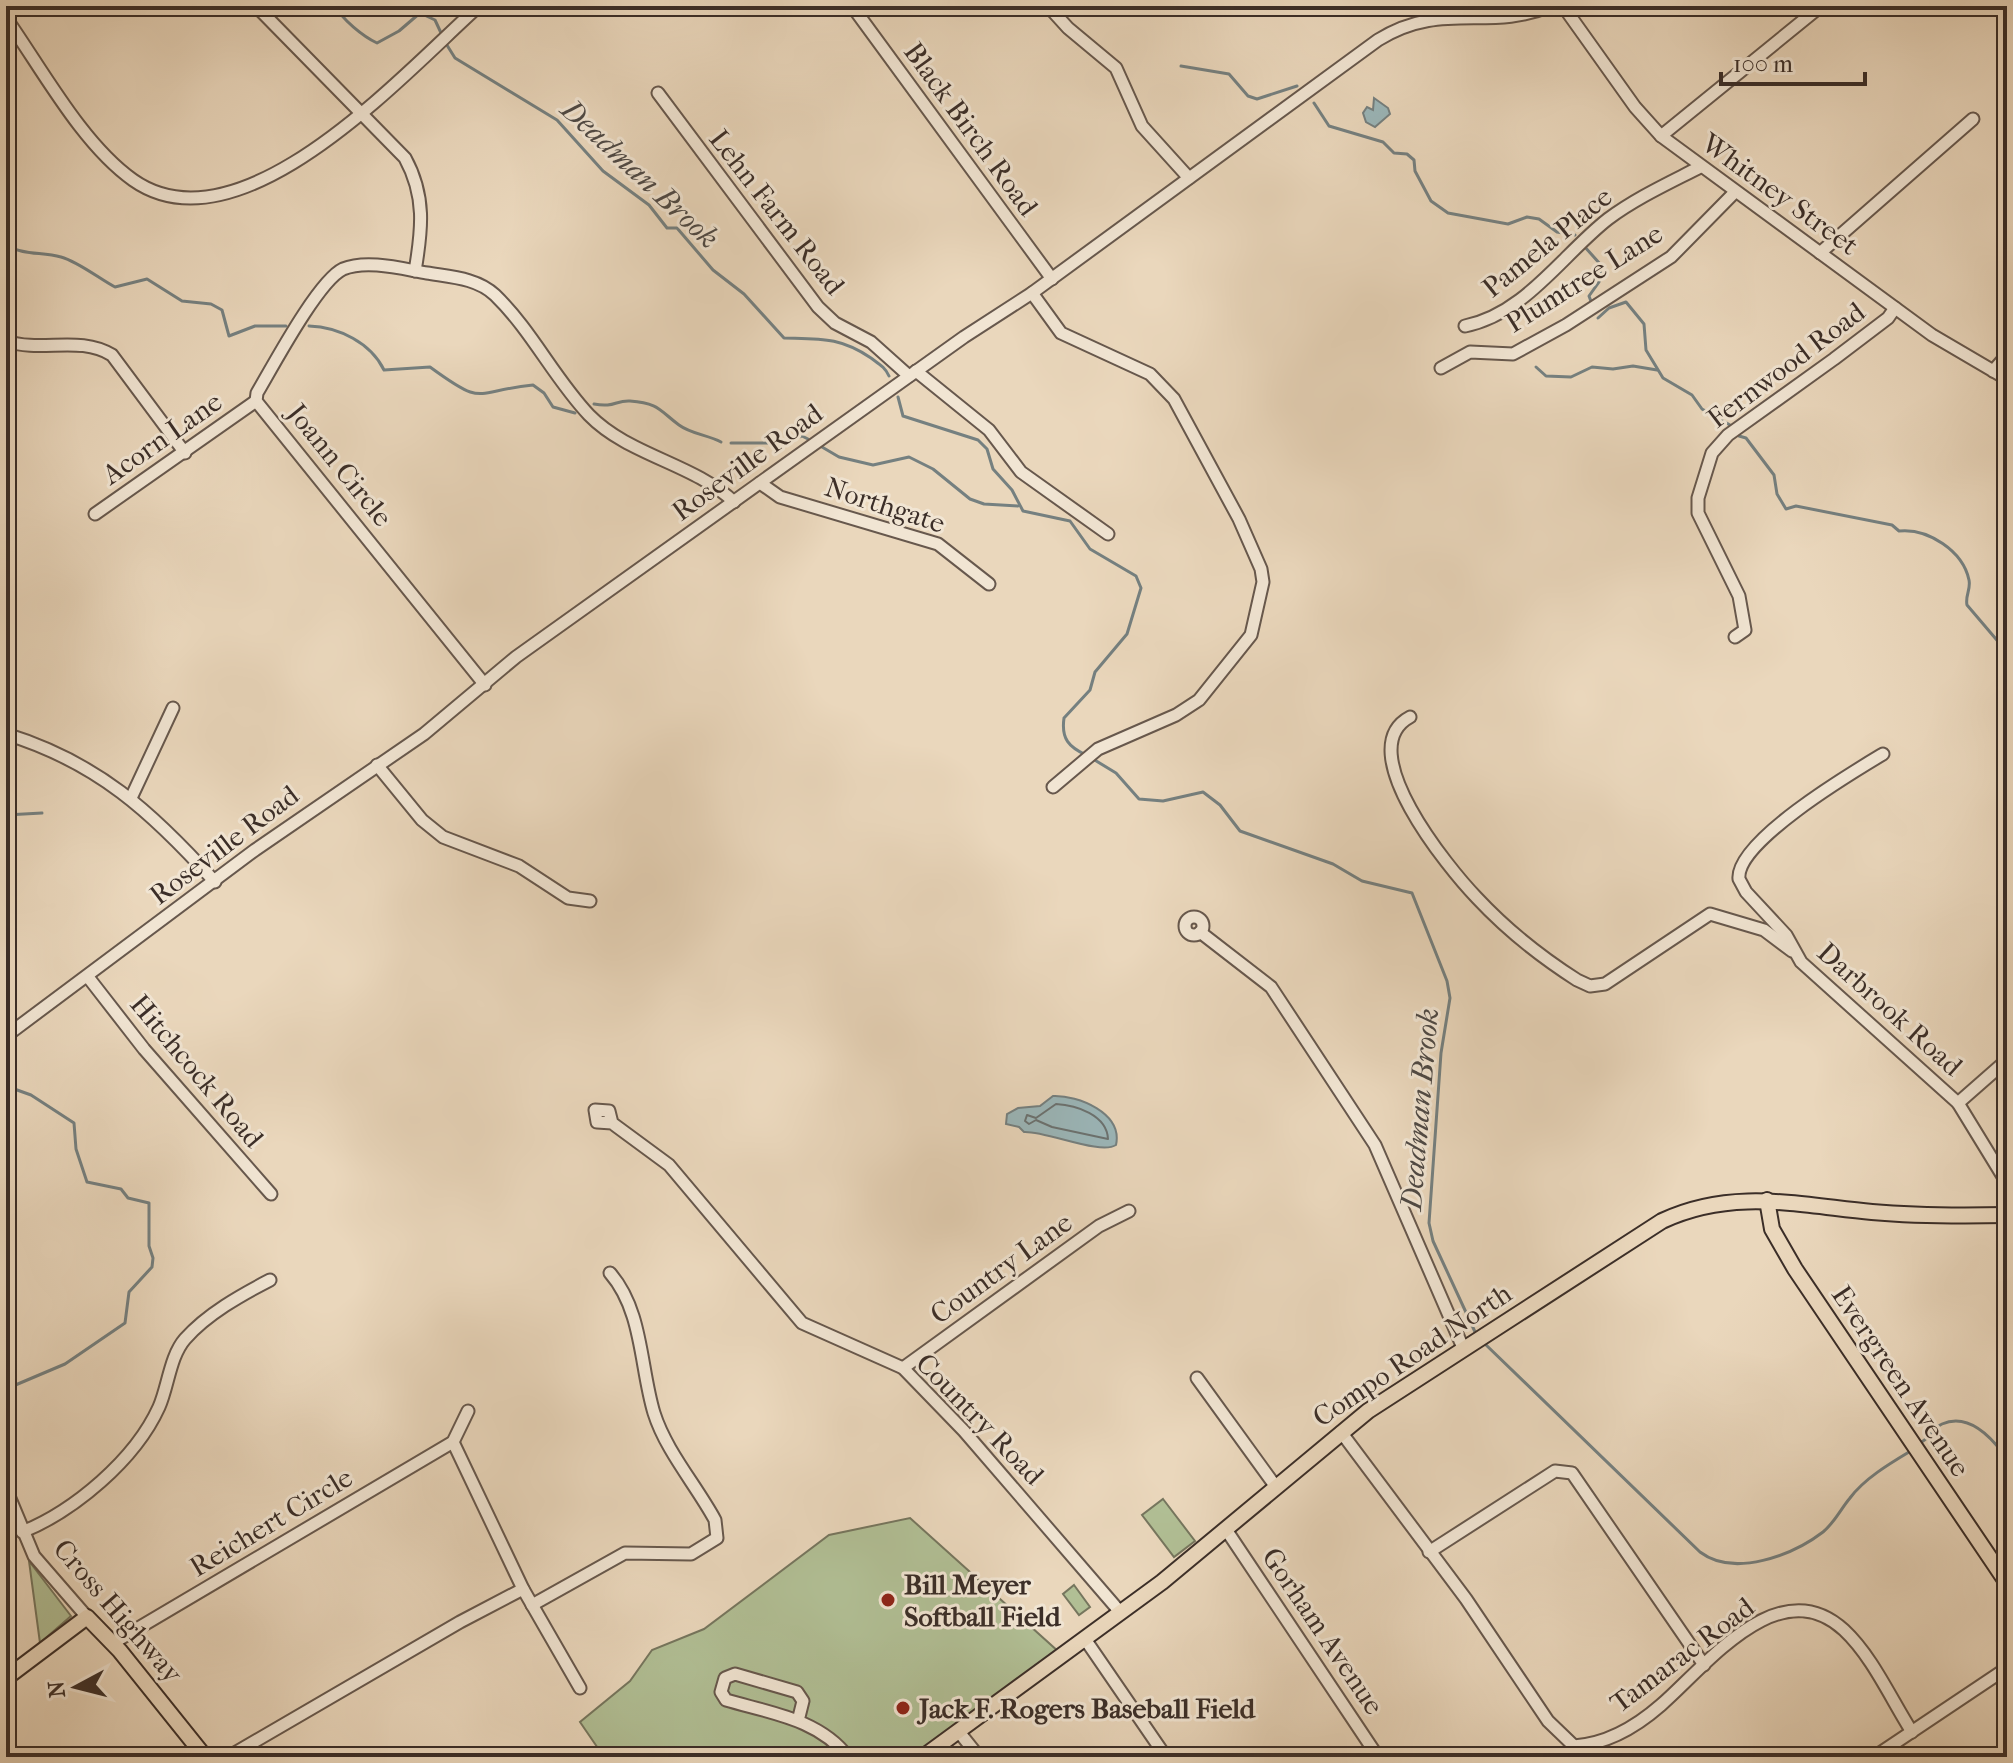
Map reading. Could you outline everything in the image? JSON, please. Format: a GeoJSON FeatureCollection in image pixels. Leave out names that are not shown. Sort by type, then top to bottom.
{"type":"FeatureCollection","features":[{"type":"Feature","properties":{"kind":"main road","name":"Compo Road North"},"geometry":{"type":"LineString","coordinates":[[923,1757],[1121,1613],[1227,1531],[1341,1432],[1662,1221],[1716,1202],[1767,1200],[1893,1214],[2007,1215]]}},
{"type":"Feature","properties":{"kind":"main road","name":"Evergreen Avenue"},"geometry":{"type":"LineString","coordinates":[[1767,1200],[1772,1229],[1795,1269],[2007,1583]]}},
{"type":"Feature","properties":{"kind":"main road","name":"Cross Highway"},"geometry":{"type":"LineString","coordinates":[[87,1617],[113,1643],[205,1757]]}},
{"type":"Feature","properties":{"kind":"main road"},"geometry":{"type":"LineString","coordinates":[[6,1678],[87,1617]]}},
{"type":"Feature","properties":{"kind":"street"},"geometry":{"type":"LineString","coordinates":[[256,6],[405,158],[419,190],[422,226],[415,271]]}},
{"type":"Feature","properties":{"kind":"street"},"geometry":{"type":"LineString","coordinates":[[6,18],[90,136],[114,164],[148,189],[178,197],[236,190],[275,174],[363,114],[479,6]]}},
{"type":"Feature","properties":{"kind":"street","name":"Black Birch Road"},"geometry":{"type":"LineString","coordinates":[[852,6],[1052,279]]}},
{"type":"Feature","properties":{"kind":"street"},"geometry":{"type":"LineString","coordinates":[[1048,6],[1068,28],[1116,68],[1142,126],[1189,178]]}},
{"type":"Feature","properties":{"kind":"street","name":"Roseville Road"},"geometry":{"type":"LineString","coordinates":[[6,1036],[215,882],[424,734],[516,657],[913,373],[1052,279],[1345,64],[1411,22],[1445,16],[1504,16],[1550,6]]}},
{"type":"Feature","properties":{"kind":"street","name":"Whitney Street"},"geometry":{"type":"LineString","coordinates":[[1563,6],[1635,107],[1661,136],[1945,344],[2007,379]]}},
{"type":"Feature","properties":{"kind":"street"},"geometry":{"type":"LineString","coordinates":[[1661,136],[1821,6]]}},
{"type":"Feature","properties":{"kind":"street","name":"Lehn Farm Road"},"geometry":{"type":"LineString","coordinates":[[658,93],[818,307],[835,323],[871,342],[989,430],[1021,472],[1108,534]]}},
{"type":"Feature","properties":{"kind":"street"},"geometry":{"type":"LineString","coordinates":[[1820,253],[1973,119]]}},
{"type":"Feature","properties":{"kind":"street","name":"Pamela Place"},"geometry":{"type":"LineString","coordinates":[[1465,326],[1483,322],[1513,306],[1610,218],[1700,167]]}},
{"type":"Feature","properties":{"kind":"street","name":"Plumtree Lane"},"geometry":{"type":"LineString","coordinates":[[1441,368],[1470,352],[1513,354],[1566,325],[1671,257],[1735,192]]}},
{"type":"Feature","properties":{"kind":"street","name":"Joann Circle"},"geometry":{"type":"LineString","coordinates":[[485,685],[256,401],[257,393],[311,305],[342,270],[360,266],[415,271],[485,287],[508,309],[598,422],[619,437],[719,488],[734,502]]}},
{"type":"Feature","properties":{"kind":"street"},"geometry":{"type":"LineString","coordinates":[[1032,293],[1061,333],[1150,374],[1174,399],[1263,576],[1260,600],[1246,645],[1199,700],[1176,715],[1120,737],[1089,757],[1053,787]]}},
{"type":"Feature","properties":{"kind":"street","name":"Fernwood Road"},"geometry":{"type":"LineString","coordinates":[[1735,637],[1745,630],[1743,606],[1697,505],[1712,453],[1728,435],[1888,318],[1895,308]]}},
{"type":"Feature","properties":{"kind":"street"},"geometry":{"type":"LineString","coordinates":[[6,341],[37,347],[82,344],[99,347],[112,355],[185,453]]}},
{"type":"Feature","properties":{"kind":"street"},"geometry":{"type":"LineString","coordinates":[[1993,371],[2007,355]]}},
{"type":"Feature","properties":{"kind":"street","name":"Acorn Lane"},"geometry":{"type":"LineString","coordinates":[[95,514],[256,401]]}},
{"type":"Feature","properties":{"kind":"street","name":"Northgate"},"geometry":{"type":"LineString","coordinates":[[760,483],[780,497],[938,544],[989,584]]}},
{"type":"Feature","properties":{"kind":"street"},"geometry":{"type":"LineString","coordinates":[[131,798],[173,708]]}},
{"type":"Feature","properties":{"kind":"street","name":"Darbrook Road"},"geometry":{"type":"LineString","coordinates":[[1410,717],[1394,734],[1394,777],[1429,838],[1477,898],[1551,963],[1590,986],[1605,984],[1710,914],[1764,930],[1793,952],[1958,1103],[2007,1183]]}},
{"type":"Feature","properties":{"kind":"street"},"geometry":{"type":"LineString","coordinates":[[6,734],[44,746],[70,759],[131,798],[168,830],[215,882]]}},
{"type":"Feature","properties":{"kind":"street","name":"Darbrook Road"},"geometry":{"type":"LineString","coordinates":[[1793,952],[1777,923],[1742,886],[1740,866],[1800,806],[1883,754]]}},
{"type":"Feature","properties":{"kind":"street"},"geometry":{"type":"LineString","coordinates":[[377,765],[422,820],[443,837],[519,866],[568,898],[590,901]]}},
{"type":"Feature","properties":{"kind":"street"},"geometry":{"type":"LineString","coordinates":[[1200,932],[1271,987],[1367,1133],[1474,1343]]}},
{"type":"Feature","properties":{"kind":"street","name":"Hitchcock Road"},"geometry":{"type":"LineString","coordinates":[[88,977],[144,1049],[271,1194]]}},
{"type":"Feature","properties":{"kind":"street"},"geometry":{"type":"LineString","coordinates":[[1958,1103],[2007,1060]]}},
{"type":"Feature","properties":{"kind":"street","name":"Country Road"},"geometry":{"type":"LineString","coordinates":[[612,1123],[669,1165],[802,1323],[903,1368],[964,1431],[1121,1613]]}},
{"type":"Feature","properties":{"kind":"street","name":"Country Lane"},"geometry":{"type":"LineString","coordinates":[[903,1368],[1099,1226],[1129,1211]]}},
{"type":"Feature","properties":{"kind":"street"},"geometry":{"type":"LineString","coordinates":[[532,1605],[625,1553],[691,1554],[717,1538],[719,1530],[655,1415],[629,1304],[621,1286],[610,1273]]}},
{"type":"Feature","properties":{"kind":"street"},"geometry":{"type":"LineString","coordinates":[[22,1532],[67,1509],[95,1487],[151,1424],[187,1336],[223,1308],[270,1280]]}},
{"type":"Feature","properties":{"kind":"street"},"geometry":{"type":"LineString","coordinates":[[1197,1378],[1276,1487]]}},
{"type":"Feature","properties":{"kind":"street"},"geometry":{"type":"LineString","coordinates":[[468,1411],[453,1442],[523,1589],[580,1688]]}},
{"type":"Feature","properties":{"kind":"street","name":"Tamarac Road"},"geometry":{"type":"LineString","coordinates":[[1341,1432],[1466,1599],[1548,1721],[1561,1738],[1574,1746],[1590,1745],[1617,1735],[1659,1707],[1730,1642],[1775,1614],[1811,1610],[1850,1638],[1912,1732]]}},
{"type":"Feature","properties":{"kind":"street","name":"Reichert Circle"},"geometry":{"type":"LineString","coordinates":[[113,1643],[453,1442]]}},
{"type":"Feature","properties":{"kind":"street"},"geometry":{"type":"LineString","coordinates":[[1429,1552],[1555,1471],[1572,1473],[1704,1665]]}},
{"type":"Feature","properties":{"kind":"street","name":"Cross Highway"},"geometry":{"type":"LineString","coordinates":[[6,1489],[22,1532],[47,1575],[87,1617]]}},
{"type":"Feature","properties":{"kind":"street","name":"Gorham Avenue"},"geometry":{"type":"LineString","coordinates":[[1227,1531],[1378,1757]]}},
{"type":"Feature","properties":{"kind":"street"},"geometry":{"type":"LineString","coordinates":[[228,1757],[523,1589]]}},
{"type":"Feature","properties":{"kind":"street"},"geometry":{"type":"LineString","coordinates":[[1085,1639],[1166,1757]]}},
{"type":"Feature","properties":{"kind":"street"},"geometry":{"type":"LineString","coordinates":[[1874,1757],[2007,1668]]}},
{"type":"Feature","properties":{"kind":"street"},"geometry":{"type":"LineString","coordinates":[[798,1721],[803,1701],[797,1692],[735,1674],[725,1678],[721,1692],[726,1700],[798,1721],[828,1735],[848,1757]]}},
{"type":"Feature","properties":{"kind":"street"},"geometry":{"type":"LineString","coordinates":[[959,1732],[979,1757]]}},
{"type":"Feature","properties":{"kind":"green space"},"geometry":{"type":"Polygon","coordinates":[[[1163,1499],[1195,1541],[1174,1557],[1142,1515],[1163,1499]]]}},
{"type":"Feature","properties":{"kind":"green space"},"geometry":{"type":"Polygon","coordinates":[[[910,1518],[1060,1653],[916,1757],[604,1757],[580,1722],[630,1681],[652,1650],[704,1629],[829,1535],[910,1518]]]}},
{"type":"Feature","properties":{"kind":"green space"},"geometry":{"type":"Polygon","coordinates":[[[29,1561],[71,1616],[40,1643],[29,1561]]]}},
{"type":"Feature","properties":{"kind":"green space"},"geometry":{"type":"Polygon","coordinates":[[[1074,1585],[1090,1607],[1079,1615],[1063,1594],[1074,1585]]]}},
{"type":"Feature","properties":{"kind":"water"},"geometry":{"type":"Polygon","coordinates":[[[1374,98],[1388,108],[1390,114],[1375,127],[1366,122],[1363,113],[1367,107],[1373,110],[1374,98]]]}},
{"type":"Feature","properties":{"kind":"water"},"geometry":{"type":"Polygon","coordinates":[[[1053,1096],[1086,1103],[1106,1115],[1113,1124],[1116,1145],[1086,1145],[1024,1132],[1019,1127],[1006,1124],[1007,1114],[1018,1108],[1040,1106],[1053,1096]]]}},
{"type":"Feature","properties":{"kind":"waterway","name":"Deadman Brook"},"geometry":{"type":"LineString","coordinates":[[336,6],[354,27],[377,43],[399,31],[420,13],[435,20],[442,35]]}},
{"type":"Feature","properties":{"kind":"waterway","name":"Deadman Brook"},"geometry":{"type":"LineString","coordinates":[[445,42],[455,58],[557,120],[603,171],[649,205],[667,228],[677,228],[713,270],[744,294],[784,338],[820,339],[850,346],[879,364],[889,376]]}},
{"type":"Feature","properties":{"kind":"waterway"},"geometry":{"type":"LineString","coordinates":[[1181,66],[1229,74],[1248,96],[1257,99],[1297,86]]}},
{"type":"Feature","properties":{"kind":"waterway"},"geometry":{"type":"LineString","coordinates":[[1314,103],[1329,126],[1383,142],[1394,153],[1407,154],[1414,160],[1415,171],[1431,201],[1448,213],[1508,224],[1527,217],[1539,219],[1557,232],[1575,235]]}},
{"type":"Feature","properties":{"kind":"waterway"},"geometry":{"type":"LineString","coordinates":[[6,246],[68,259],[115,287],[147,279],[182,301],[211,304],[222,310],[229,336],[255,326],[286,326]]}},
{"type":"Feature","properties":{"kind":"waterway"},"geometry":{"type":"LineString","coordinates":[[1584,246],[1601,265],[1599,282],[1589,296],[1592,304]]}},
{"type":"Feature","properties":{"kind":"waterway"},"geometry":{"type":"LineString","coordinates":[[1598,318],[1609,308],[1626,302],[1644,324],[1646,350],[1663,378],[1692,395],[1702,409],[1730,425]]}},
{"type":"Feature","properties":{"kind":"waterway"},"geometry":{"type":"LineString","coordinates":[[309,326],[353,338],[371,352],[384,370],[430,367],[461,388],[480,394],[533,385],[544,393],[553,407],[575,413]]}},
{"type":"Feature","properties":{"kind":"waterway"},"geometry":{"type":"LineString","coordinates":[[1536,367],[1546,376],[1571,377],[1592,367],[1613,369],[1633,366],[1657,370]]}},
{"type":"Feature","properties":{"kind":"waterway","name":"Deadman Brook"},"geometry":{"type":"LineString","coordinates":[[898,397],[903,416],[978,440],[987,449],[993,469],[1012,490],[1023,511],[1070,521],[1090,549],[1136,576],[1141,588],[1127,634],[1095,672],[1090,690],[1064,718],[1068,741],[1086,755]]}},
{"type":"Feature","properties":{"kind":"waterway"},"geometry":{"type":"LineString","coordinates":[[594,404],[625,401],[647,404],[658,408],[684,428],[721,442]]}},
{"type":"Feature","properties":{"kind":"waterway"},"geometry":{"type":"LineString","coordinates":[[731,443],[786,443],[802,436],[808,439]]}},
{"type":"Feature","properties":{"kind":"waterway"},"geometry":{"type":"LineString","coordinates":[[1739,436],[1746,438],[1774,475],[1777,494],[1786,509],[1796,506],[1892,525],[1899,531],[1921,533],[1952,551],[1965,569],[1969,584],[1967,605],[2007,652]]}},
{"type":"Feature","properties":{"kind":"waterway"},"geometry":{"type":"LineString","coordinates":[[822,447],[839,457],[873,465],[909,457],[933,469],[970,499],[984,504],[1018,506]]}},
{"type":"Feature","properties":{"kind":"waterway","name":"Deadman Brook"},"geometry":{"type":"LineString","coordinates":[[1093,759],[1116,773],[1139,799],[1163,801],[1203,792],[1220,805],[1240,831],[1333,864],[1362,881],[1412,893],[1447,981],[1450,998],[1441,1053],[1429,1223],[1433,1241],[1476,1334]]}},
{"type":"Feature","properties":{"kind":"waterway"},"geometry":{"type":"LineString","coordinates":[[6,815],[42,813]]}},
{"type":"Feature","properties":{"kind":"waterway"},"geometry":{"type":"LineString","coordinates":[[6,1086],[31,1095],[74,1123],[76,1149],[87,1182],[121,1189],[128,1198],[149,1203],[149,1246],[153,1258],[152,1267],[129,1292],[125,1323],[65,1364],[6,1389]]}},
{"type":"Feature","properties":{"kind":"waterway","name":"Deadman Brook"},"geometry":{"type":"LineString","coordinates":[[1484,1343],[1700,1552],[1714,1560],[1729,1563],[1763,1560],[1810,1541],[1827,1528],[1862,1484],[1909,1452]]}},
{"type":"Feature","properties":{"kind":"waterway","name":"Deadman Brook"},"geometry":{"type":"LineString","coordinates":[[1918,1444],[1942,1424],[1960,1421],[1984,1433],[2002,1452]]}},
{"type":"Feature","properties":{"kind":"place","name":"Bill Meyer Softball Field"},"geometry":{"type":"Point","coordinates":[888,1600]}},
{"type":"Feature","properties":{"kind":"place","name":"Jack F. Rogers Baseball Field"},"geometry":{"type":"Point","coordinates":[903,1708]}}]}
